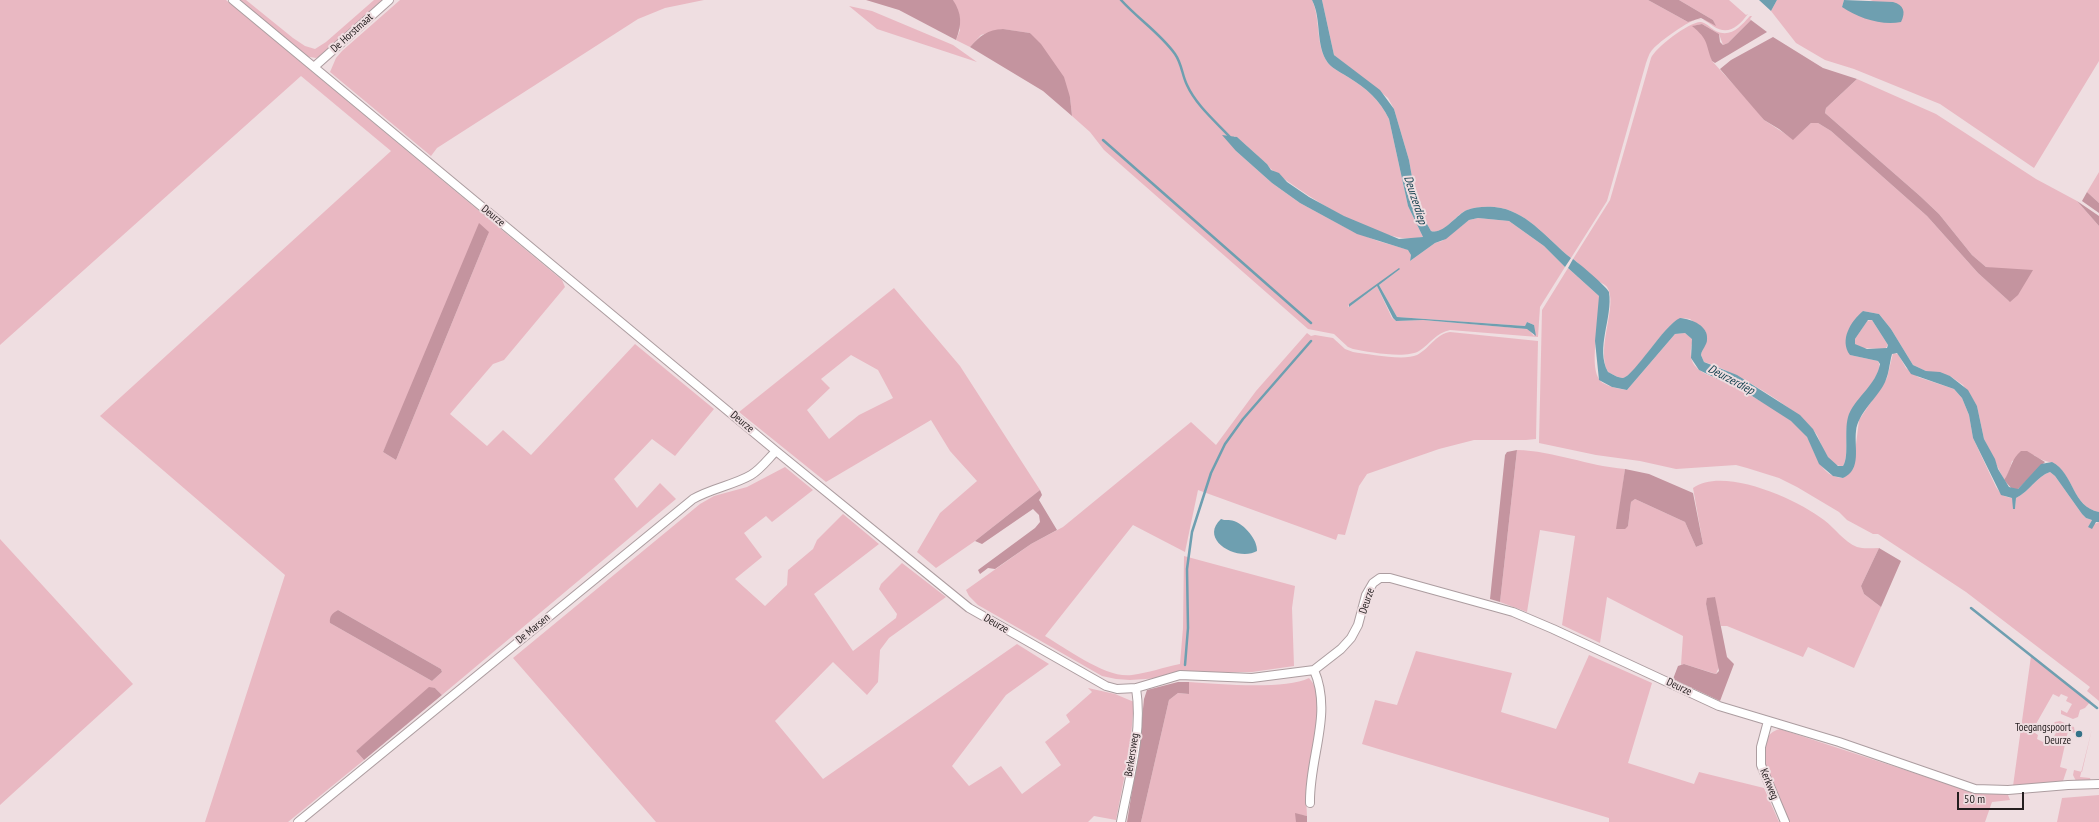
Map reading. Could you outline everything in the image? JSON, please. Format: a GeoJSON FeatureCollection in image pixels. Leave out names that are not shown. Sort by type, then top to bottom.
{"type":"FeatureCollection","features":[{"type":"Feature","properties":{"kind":"street","name":"Deurze"},"geometry":{"type":"LineString","coordinates":[[233,0],[776,451],[969,608],[1096,681],[1117,689],[1136,688],[1180,675],[1252,678],[1314,670],[1340,650],[1351,638],[1358,625],[1366,595],[1373,583],[1380,578],[1390,578],[1513,612],[1560,632],[1719,706],[1839,742],[1975,789],[2008,790],[2099,784]]}},
{"type":"Feature","properties":{"kind":"street","name":"De Horstmaat"},"geometry":{"type":"LineString","coordinates":[[314,67],[389,0]]}},
{"type":"Feature","properties":{"kind":"street","name":"De Marsen"},"geometry":{"type":"LineString","coordinates":[[298,822],[693,499],[708,490],[749,476],[759,469],[776,451]]}},
{"type":"Feature","properties":{"kind":"street"},"geometry":{"type":"LineString","coordinates":[[1310,803],[1312,774],[1321,727],[1322,711],[1321,689],[1314,670]]}},
{"type":"Feature","properties":{"kind":"street","name":"Berkersweg"},"geometry":{"type":"LineString","coordinates":[[1121,822],[1135,747],[1138,703],[1136,688]]}},
{"type":"Feature","properties":{"kind":"street","name":"Kerkweg"},"geometry":{"type":"LineString","coordinates":[[1768,721],[1761,747],[1761,765],[1785,822]]}},
{"type":"Feature","properties":{"kind":"shaded area"},"geometry":{"type":"Polygon","coordinates":[[[0,0],[226,0],[562,280],[565,287],[504,360],[493,364],[450,414],[487,446],[503,430],[531,455],[635,344],[714,409],[675,456],[652,439],[614,479],[637,508],[660,483],[676,499],[442,695],[435,688],[356,751],[364,760],[288,822],[205,822],[285,575],[100,416],[391,151],[301,76],[0,345],[0,0]],[[489,232],[383,452],[396,460],[489,232]],[[338,610],[330,619],[330,623],[432,681],[442,672],[441,669],[338,610]]]}},
{"type":"Feature","properties":{"kind":"shaded area"},"geometry":{"type":"Polygon","coordinates":[[[236,0],[246,0],[293,38],[305,46],[315,49],[326,42],[374,0],[386,0],[324,55],[316,58],[304,56],[236,0]]]}},
{"type":"Feature","properties":{"kind":"shaded area"},"geometry":{"type":"Polygon","coordinates":[[[400,0],[704,0],[665,8],[638,19],[437,148],[431,156],[330,72],[336,58],[342,51],[400,0]]]}},
{"type":"Feature","properties":{"kind":"shaded area"},"geometry":{"type":"Polygon","coordinates":[[[866,0],[953,0],[958,10],[960,19],[956,40],[899,10],[866,0]]]}},
{"type":"Feature","properties":{"kind":"shaded area"},"geometry":{"type":"Polygon","coordinates":[[[953,0],[1312,0],[1315,7],[1321,48],[1328,63],[1355,81],[1372,95],[1389,119],[1408,206],[1423,237],[1406,238],[1386,234],[1365,227],[1343,216],[1303,192],[1272,170],[1245,144],[1234,136],[1236,151],[1272,183],[1300,203],[1352,231],[1378,241],[1409,250],[1411,255],[1410,261],[1435,243],[1442,241],[1469,220],[1478,218],[1509,221],[1544,246],[1565,267],[1540,307],[1538,337],[1450,330],[1437,336],[1419,351],[1396,355],[1353,349],[1348,347],[1334,334],[1308,329],[1104,150],[1090,132],[1072,116],[1070,97],[1030,33],[1002,29],[981,35],[970,47],[956,40],[960,30],[953,0]],[[1400,269],[1348,306],[1349,307],[1377,286],[1392,318],[1396,321],[1423,320],[1528,329],[1534,336],[1534,325],[1527,322],[1525,326],[1397,317],[1379,285],[1400,269]]]}},
{"type":"Feature","properties":{"kind":"shaded area"},"geometry":{"type":"Polygon","coordinates":[[[1322,0],[1648,0],[1688,22],[1698,19],[1668,36],[1656,46],[1650,54],[1646,63],[1607,201],[1571,258],[1530,222],[1511,211],[1501,208],[1484,207],[1467,210],[1441,230],[1431,231],[1423,217],[1415,194],[1409,160],[1394,109],[1388,98],[1334,55],[1322,0]]]}},
{"type":"Feature","properties":{"kind":"shaded area"},"geometry":{"type":"Polygon","coordinates":[[[1648,0],[1679,0],[1713,20],[1716,26],[1701,18],[1688,22],[1648,0]]]}},
{"type":"Feature","properties":{"kind":"shaded area"},"geometry":{"type":"Polygon","coordinates":[[[1679,0],[1729,0],[1746,15],[1748,14],[1740,23],[1728,30],[1718,29],[1702,19],[1715,25],[1713,20],[1679,0]]]}},
{"type":"Feature","properties":{"kind":"shaded area"},"geometry":{"type":"Polygon","coordinates":[[[1777,0],[1844,0],[1842,7],[1873,1],[1870,0],[2099,0],[2099,61],[2034,168],[1940,104],[1854,69],[1825,60],[1796,43],[1771,11],[1777,0]]]}},
{"type":"Feature","properties":{"kind":"shaded area"},"geometry":{"type":"Polygon","coordinates":[[[849,6],[872,11],[953,45],[977,62],[877,29],[849,6]]]}},
{"type":"Feature","properties":{"kind":"shaded area"},"geometry":{"type":"Polygon","coordinates":[[[1750,16],[1752,16],[1750,19],[1751,20],[1728,43],[1723,45],[1719,34],[1702,24],[1693,26],[1703,35],[1708,43],[1712,61],[1764,120],[1793,139],[1811,123],[1818,123],[1831,131],[1927,216],[1978,273],[2009,301],[1997,269],[1986,267],[1972,255],[1939,214],[1825,113],[1826,108],[1857,79],[1936,114],[2036,179],[2077,201],[2099,226],[2099,512],[2091,510],[2080,500],[2059,467],[2053,463],[2037,458],[2034,455],[2012,461],[2009,472],[2004,480],[1984,439],[1977,406],[1963,385],[1950,376],[1926,371],[1913,365],[1891,329],[1879,314],[1863,311],[1850,355],[1878,361],[1879,366],[1878,373],[1874,380],[1850,414],[1847,427],[1846,456],[1843,466],[1833,463],[1826,455],[1817,435],[1798,415],[1766,392],[1731,373],[1704,362],[1701,355],[1706,332],[1690,319],[1682,318],[1675,322],[1658,339],[1635,369],[1628,375],[1621,378],[1608,372],[1604,351],[1610,295],[1606,286],[1596,280],[1573,259],[1610,200],[1651,58],[1659,48],[1673,36],[1681,30],[1696,23],[1701,22],[1714,30],[1725,33],[1738,28],[1750,16]]]}},
{"type":"Feature","properties":{"kind":"shaded area"},"geometry":{"type":"Polygon","coordinates":[[[1751,20],[1767,32],[1715,63],[1712,61],[1704,38],[1692,26],[1702,24],[1719,34],[1720,42],[1723,45],[1728,43],[1751,20]]]}},
{"type":"Feature","properties":{"kind":"shaded area"},"geometry":{"type":"Polygon","coordinates":[[[1003,29],[1030,33],[1041,44],[1064,77],[1070,97],[1072,116],[1043,91],[970,47],[988,32],[1003,29]]]}},
{"type":"Feature","properties":{"kind":"shaded area"},"geometry":{"type":"Polygon","coordinates":[[[1773,37],[1823,68],[1857,79],[1826,108],[1825,113],[1939,214],[1972,255],[1986,267],[2033,270],[2018,295],[2010,302],[1978,273],[1927,216],[1831,131],[1818,123],[1811,123],[1793,140],[1764,120],[1720,69],[1731,60],[1773,37]]]}},
{"type":"Feature","properties":{"kind":"shaded area"},"geometry":{"type":"Polygon","coordinates":[[[2099,172],[2099,203],[2087,192],[2099,172]]]}},
{"type":"Feature","properties":{"kind":"shaded area"},"geometry":{"type":"Polygon","coordinates":[[[2087,192],[2099,203],[2099,213],[2082,201],[2087,192]]]}},
{"type":"Feature","properties":{"kind":"shaded area"},"geometry":{"type":"Polygon","coordinates":[[[2077,201],[2099,216],[2099,226],[2077,201]]]}},
{"type":"Feature","properties":{"kind":"shaded area"},"geometry":{"type":"Polygon","coordinates":[[[479,223],[489,232],[396,460],[383,452],[479,223]]]}},
{"type":"Feature","properties":{"kind":"shaded area"},"geometry":{"type":"Polygon","coordinates":[[[1568,268],[1599,296],[1600,304],[1595,367],[1598,377],[1603,383],[1615,388],[1627,390],[1675,334],[1685,333],[1693,339],[1691,357],[1696,367],[1753,397],[1792,422],[1807,437],[1816,457],[1824,469],[1835,477],[1843,478],[1853,469],[1859,420],[1887,378],[1893,353],[1898,354],[1906,368],[1918,377],[1954,389],[1962,398],[1969,415],[1973,438],[1996,487],[2002,495],[2012,498],[2015,509],[2016,498],[2041,477],[2050,472],[2055,476],[2082,514],[2086,518],[2092,520],[2088,527],[2099,522],[2099,701],[2087,691],[2090,687],[1966,592],[1878,534],[1873,534],[1847,520],[1839,512],[1779,478],[1736,465],[1676,469],[1539,443],[1542,310],[1568,268]]]}},
{"type":"Feature","properties":{"kind":"shaded area"},"geometry":{"type":"Polygon","coordinates":[[[894,288],[960,366],[1040,490],[975,541],[936,568],[917,552],[940,513],[977,481],[950,451],[931,420],[826,482],[739,412],[894,288]],[[851,355],[821,379],[830,388],[807,410],[829,439],[859,415],[893,398],[878,370],[851,355]]]}},
{"type":"Feature","properties":{"kind":"shaded area"},"geometry":{"type":"Polygon","coordinates":[[[1872,320],[1888,345],[1885,349],[1862,348],[1855,344],[1855,339],[1867,321],[1872,320]]]}},
{"type":"Feature","properties":{"kind":"shaded area"},"geometry":{"type":"Polygon","coordinates":[[[1450,332],[1538,341],[1536,439],[1474,440],[1439,449],[1367,474],[1359,486],[1345,535],[1338,534],[1336,540],[1198,490],[1185,552],[1133,525],[1045,636],[1087,662],[1099,668],[1122,675],[1138,674],[1180,664],[1183,628],[1184,556],[1295,586],[1292,608],[1294,666],[1252,672],[1182,672],[1160,678],[1130,680],[1102,676],[978,605],[969,596],[966,590],[1031,544],[1063,527],[1191,422],[1216,445],[1256,391],[1307,333],[1311,336],[1315,335],[1333,338],[1345,349],[1353,352],[1411,357],[1417,355],[1445,333],[1450,332]]]}},
{"type":"Feature","properties":{"kind":"shaded area"},"geometry":{"type":"Polygon","coordinates":[[[1517,450],[1544,453],[1598,465],[1625,469],[1617,529],[1628,526],[1631,502],[1635,499],[1685,522],[1696,547],[1703,544],[1693,488],[1706,482],[1722,481],[1741,483],[1779,495],[1812,512],[1828,523],[1852,545],[1862,548],[1879,548],[1861,586],[1864,594],[1881,607],[1854,668],[1808,647],[1803,657],[1727,626],[1721,626],[1714,597],[1706,604],[1719,667],[1716,674],[1684,664],[1681,665],[1683,636],[1607,597],[1600,643],[1562,625],[1575,536],[1540,530],[1527,612],[1500,602],[1517,450]]]}},
{"type":"Feature","properties":{"kind":"shaded area"},"geometry":{"type":"Polygon","coordinates":[[[1517,450],[1500,602],[1490,599],[1505,455],[1507,452],[1517,450]]]}},
{"type":"Feature","properties":{"kind":"shaded area"},"geometry":{"type":"Polygon","coordinates":[[[2021,451],[2027,451],[2045,462],[2018,489],[2012,489],[2004,480],[2013,461],[2021,451]]]}},
{"type":"Feature","properties":{"kind":"shaded area"},"geometry":{"type":"Polygon","coordinates":[[[785,467],[813,490],[772,522],[766,516],[744,533],[762,557],[735,579],[765,606],[787,585],[788,570],[813,549],[817,540],[843,514],[879,544],[814,594],[853,651],[896,618],[897,614],[879,589],[881,584],[902,563],[946,597],[889,638],[880,650],[878,682],[867,695],[833,662],[775,721],[823,779],[1017,644],[1049,664],[1006,695],[952,766],[969,786],[1001,766],[1022,794],[1061,765],[1045,742],[1070,722],[1066,715],[1092,692],[1088,688],[1115,694],[1134,702],[1130,748],[1116,820],[1094,816],[1088,822],[656,822],[513,658],[700,504],[714,496],[747,487],[785,467]]]}},
{"type":"Feature","properties":{"kind":"shaded area"},"geometry":{"type":"Polygon","coordinates":[[[1625,469],[1649,474],[1693,493],[1703,544],[1696,547],[1685,522],[1635,499],[1631,502],[1628,526],[1625,529],[1616,529],[1625,469]]]}},
{"type":"Feature","properties":{"kind":"shaded area"},"geometry":{"type":"Polygon","coordinates":[[[1040,490],[1042,495],[1039,500],[1057,530],[1031,544],[995,569],[988,568],[980,574],[978,570],[1035,528],[1040,522],[1039,515],[1033,509],[982,544],[975,541],[1040,490]]]}},
{"type":"Feature","properties":{"kind":"shaded area"},"geometry":{"type":"Polygon","coordinates":[[[0,539],[133,684],[0,805],[0,539]]]}},
{"type":"Feature","properties":{"kind":"shaded area"},"geometry":{"type":"Polygon","coordinates":[[[1879,548],[1901,561],[1881,607],[1864,594],[1861,586],[1879,548]]]}},
{"type":"Feature","properties":{"kind":"shaded area"},"geometry":{"type":"Polygon","coordinates":[[[1715,597],[1727,657],[1734,664],[1720,701],[1673,679],[1678,666],[1684,664],[1716,674],[1719,671],[1706,604],[1707,598],[1715,597]]]}},
{"type":"Feature","properties":{"kind":"shaded area"},"geometry":{"type":"Polygon","coordinates":[[[338,610],[441,669],[442,672],[432,681],[330,623],[330,618],[334,612],[338,610]]]}},
{"type":"Feature","properties":{"kind":"shaded area"},"geometry":{"type":"Polygon","coordinates":[[[1416,651],[1512,673],[1501,712],[1556,729],[1589,655],[1652,683],[1628,763],[1694,784],[1699,772],[1764,788],[1779,822],[1609,822],[1609,818],[1362,744],[1375,700],[1397,705],[1416,651]]]}},
{"type":"Feature","properties":{"kind":"shaded area"},"geometry":{"type":"Polygon","coordinates":[[[2031,656],[2091,701],[2085,708],[2080,710],[2078,717],[2073,719],[2061,714],[2061,710],[2067,713],[2072,704],[2066,701],[2068,697],[2061,694],[2059,697],[2053,694],[2032,731],[2038,735],[2037,739],[2043,742],[2045,739],[2051,742],[2059,727],[2053,724],[2055,722],[2060,721],[2074,727],[2075,733],[2068,731],[2060,767],[2067,769],[2063,781],[2013,786],[2031,656]]]}},
{"type":"Feature","properties":{"kind":"shaded area"},"geometry":{"type":"Polygon","coordinates":[[[1309,678],[1315,687],[1319,711],[1316,737],[1307,778],[1307,816],[1296,814],[1296,822],[1141,822],[1169,700],[1178,693],[1189,694],[1189,682],[1233,685],[1268,685],[1298,682],[1309,678]]]}},
{"type":"Feature","properties":{"kind":"shaded area"},"geometry":{"type":"Polygon","coordinates":[[[1178,682],[1189,682],[1189,694],[1178,693],[1169,700],[1141,822],[1127,822],[1139,748],[1144,699],[1147,690],[1178,682]]]}},
{"type":"Feature","properties":{"kind":"shaded area"},"geometry":{"type":"Polygon","coordinates":[[[429,687],[435,688],[442,695],[364,760],[356,751],[429,687]]]}},
{"type":"Feature","properties":{"kind":"shaded area"},"geometry":{"type":"Polygon","coordinates":[[[1780,729],[1966,790],[2008,795],[2010,800],[1992,802],[1985,822],[1788,822],[1768,779],[1763,761],[1767,738],[1770,734],[1780,729]]]}},
{"type":"Feature","properties":{"kind":"shaded area"},"geometry":{"type":"Polygon","coordinates":[[[2092,729],[2082,772],[2081,772],[2092,729]]]}},
{"type":"Feature","properties":{"kind":"shaded area"},"geometry":{"type":"Polygon","coordinates":[[[2074,770],[2081,772],[2080,777],[2090,778],[2091,781],[2076,781],[2073,775],[2074,770]]]}},
{"type":"Feature","properties":{"kind":"shaded area"},"geometry":{"type":"Polygon","coordinates":[[[2099,795],[2099,822],[2057,822],[2062,798],[2099,795]]]}},
{"type":"Feature","properties":{"kind":"shaded area"},"geometry":{"type":"Polygon","coordinates":[[[1295,813],[1307,816],[1307,822],[1296,822],[1295,813]]]}},
{"type":"Feature","properties":{"kind":"water","name":"Deurzerdiep"},"geometry":{"type":"Polygon","coordinates":[[[1312,0],[1322,0],[1334,55],[1380,90],[1394,109],[1409,160],[1415,194],[1423,217],[1431,231],[1440,230],[1467,210],[1484,207],[1501,208],[1511,211],[1530,222],[1571,258],[1565,267],[1544,246],[1509,221],[1478,218],[1469,220],[1446,239],[1435,243],[1410,261],[1411,255],[1408,250],[1357,234],[1300,203],[1272,183],[1236,151],[1222,135],[1237,137],[1267,164],[1271,170],[1279,173],[1287,182],[1309,197],[1344,216],[1399,239],[1423,237],[1408,206],[1389,119],[1372,95],[1355,81],[1328,63],[1321,48],[1317,15],[1312,0]]]}},
{"type":"Feature","properties":{"kind":"water"},"geometry":{"type":"Polygon","coordinates":[[[1759,0],[1777,0],[1771,11],[1759,0]]]}},
{"type":"Feature","properties":{"kind":"water"},"geometry":{"type":"Polygon","coordinates":[[[1844,0],[1897,3],[1903,9],[1903,18],[1901,22],[1886,23],[1863,18],[1842,7],[1844,0]]]}},
{"type":"Feature","properties":{"kind":"water","name":"Deurzerdiep"},"geometry":{"type":"Polygon","coordinates":[[[1573,259],[1587,270],[1609,292],[1610,302],[1603,353],[1604,363],[1608,372],[1621,378],[1628,375],[1673,323],[1680,318],[1690,320],[1699,324],[1707,335],[1707,342],[1701,355],[1704,362],[1737,375],[1800,415],[1813,429],[1828,457],[1838,466],[1843,466],[1845,462],[1847,420],[1849,414],[1875,378],[1880,364],[1878,361],[1850,355],[1847,349],[1846,337],[1854,320],[1863,311],[1879,314],[1891,329],[1913,365],[1926,371],[1940,372],[1950,376],[1968,390],[1977,406],[1984,439],[1995,459],[1998,469],[2009,487],[2018,489],[2041,464],[2052,462],[2065,474],[2083,504],[2090,509],[2099,512],[2099,522],[2096,522],[2092,529],[2088,527],[2092,520],[2086,518],[2082,514],[2055,476],[2050,472],[2041,477],[2016,498],[2015,509],[2013,509],[2012,498],[2001,495],[1973,438],[1969,415],[1962,398],[1954,389],[1911,374],[1897,353],[1892,354],[1885,382],[1857,425],[1855,464],[1853,470],[1843,478],[1833,476],[1819,464],[1807,437],[1791,421],[1749,394],[1699,370],[1691,358],[1692,339],[1685,333],[1675,334],[1627,390],[1612,387],[1599,380],[1595,341],[1599,296],[1568,268],[1573,259]],[[1868,320],[1855,339],[1855,344],[1867,349],[1887,348],[1888,345],[1872,320],[1868,320]]]}},
{"type":"Feature","properties":{"kind":"water"},"geometry":{"type":"Polygon","coordinates":[[[1399,268],[1400,269],[1379,285],[1397,317],[1525,326],[1527,322],[1534,325],[1536,336],[1527,329],[1423,320],[1396,321],[1393,318],[1377,286],[1349,307],[1349,304],[1399,268]]]}},
{"type":"Feature","properties":{"kind":"water"},"geometry":{"type":"Polygon","coordinates":[[[1221,519],[1234,521],[1242,525],[1253,537],[1257,551],[1249,554],[1240,554],[1223,547],[1217,541],[1214,534],[1215,527],[1221,519]]]}},
{"type":"Feature","properties":{"kind":"waterway"},"geometry":{"type":"LineString","coordinates":[[1121,0],[1169,46],[1181,66],[1185,81],[1195,99],[1230,137]]}},
{"type":"Feature","properties":{"kind":"waterway"},"geometry":{"type":"LineString","coordinates":[[1103,140],[1311,323]]}},
{"type":"Feature","properties":{"kind":"waterway"},"geometry":{"type":"LineString","coordinates":[[1185,665],[1188,628],[1187,569],[1192,532],[1211,473],[1225,444],[1243,419],[1311,341]]}},
{"type":"Feature","properties":{"kind":"waterway"},"geometry":{"type":"LineString","coordinates":[[1971,608],[2097,708]]}},
{"type":"Feature","properties":{"kind":"place","name":"Toegangspoort Deurze"},"geometry":{"type":"Point","coordinates":[2079,734]}}]}
